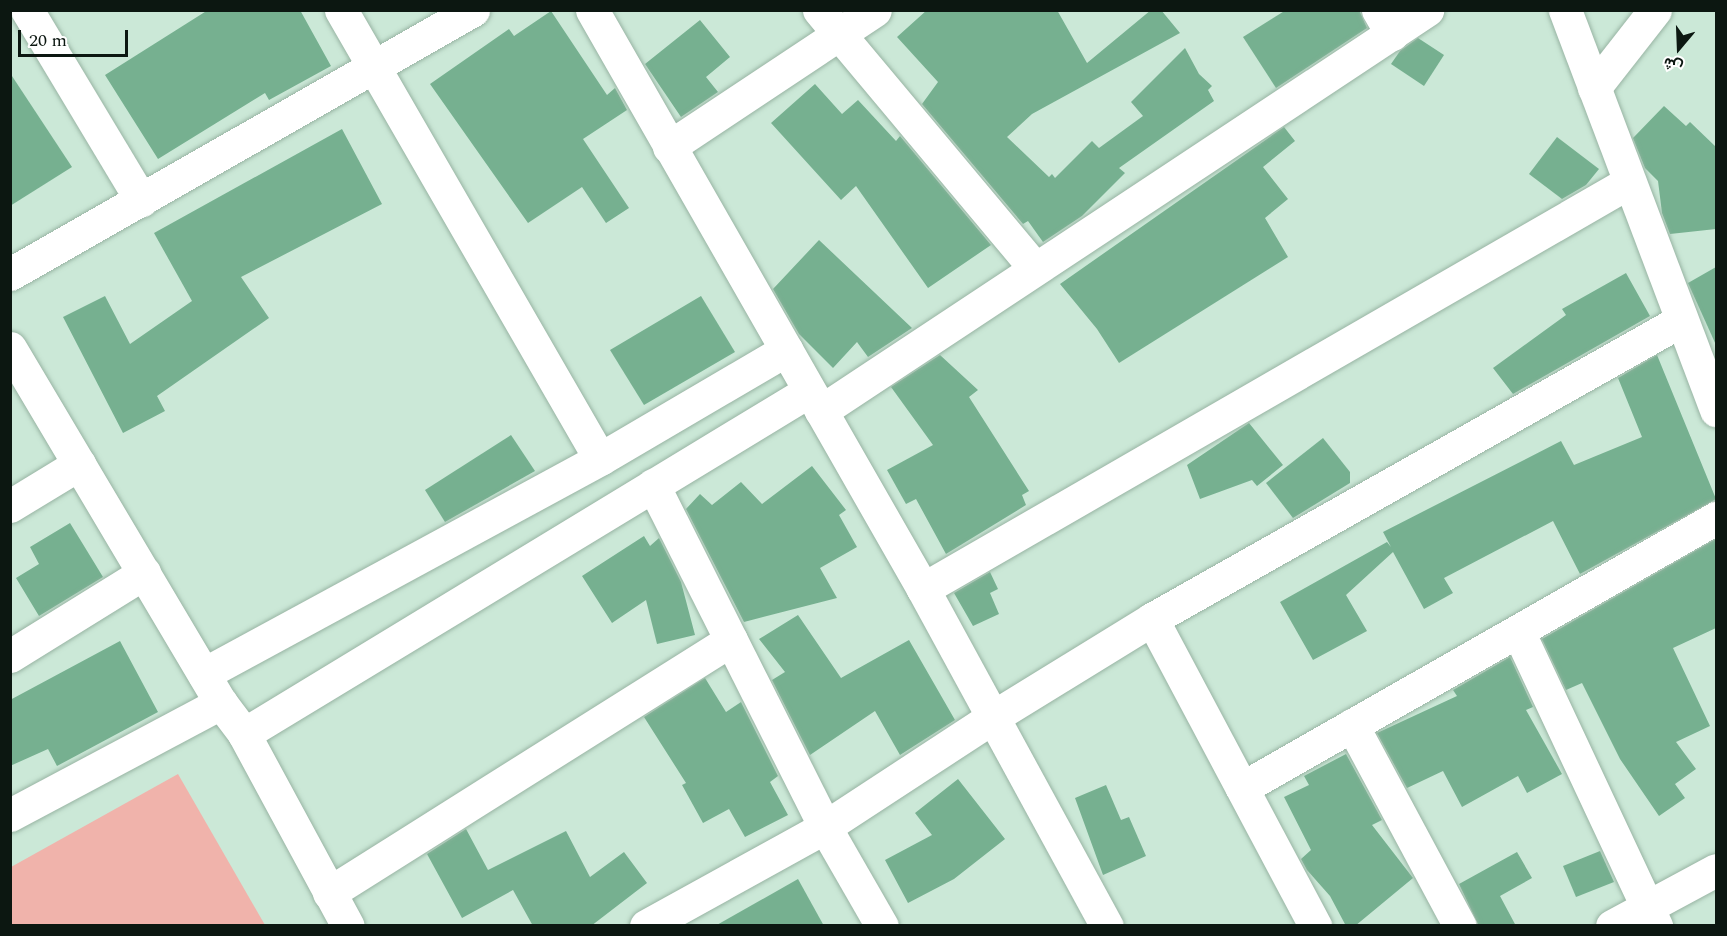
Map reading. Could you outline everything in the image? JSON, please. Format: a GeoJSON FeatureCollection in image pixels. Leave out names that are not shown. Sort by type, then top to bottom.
{"type":"FeatureCollection","features":[{"type":"Feature","properties":{"kind":"street"},"geometry":{"type":"LineString","coordinates":[[27,10],[141,200]]}},
{"type":"Feature","properties":{"kind":"street"},"geometry":{"type":"LineString","coordinates":[[341,10],[600,459]]}},
{"type":"Feature","properties":{"kind":"street"},"geometry":{"type":"LineString","coordinates":[[10,274],[473,10]]}},
{"type":"Feature","properties":{"kind":"street"},"geometry":{"type":"LineString","coordinates":[[592,10],[923,589],[1107,926]]}},
{"type":"Feature","properties":{"kind":"street"},"geometry":{"type":"LineString","coordinates":[[669,147],[829,22],[875,10]]}},
{"type":"Feature","properties":{"kind":"street"},"geometry":{"type":"LineString","coordinates":[[244,734],[653,485],[815,401],[1034,267],[1385,22],[1427,10]]}},
{"type":"Feature","properties":{"kind":"street"},"geometry":{"type":"LineString","coordinates":[[1565,10],[1680,321],[1716,410]]}},
{"type":"Feature","properties":{"kind":"street"},"geometry":{"type":"LineString","coordinates":[[1594,88],[1655,10]]}},
{"type":"Feature","properties":{"kind":"street"},"geometry":{"type":"LineString","coordinates":[[829,22],[1034,267]]}},
{"type":"Feature","properties":{"kind":"street"},"geometry":{"type":"LineString","coordinates":[[923,589],[1629,182]]}},
{"type":"Feature","properties":{"kind":"street"},"geometry":{"type":"LineString","coordinates":[[646,926],[825,827],[993,717],[1152,619],[1680,321]]}},
{"type":"Feature","properties":{"kind":"street"},"geometry":{"type":"LineString","coordinates":[[10,348],[221,703],[244,734],[348,926]]}},
{"type":"Feature","properties":{"kind":"street"},"geometry":{"type":"LineString","coordinates":[[204,674],[600,459],[786,350]]}},
{"type":"Feature","properties":{"kind":"street"},"geometry":{"type":"LineString","coordinates":[[10,506],[79,464]]}},
{"type":"Feature","properties":{"kind":"street"},"geometry":{"type":"LineString","coordinates":[[653,485],[825,827],[882,926]]}},
{"type":"Feature","properties":{"kind":"street"},"geometry":{"type":"LineString","coordinates":[[1242,788],[1716,518]]}},
{"type":"Feature","properties":{"kind":"street"},"geometry":{"type":"LineString","coordinates":[[10,656],[144,573]]}},
{"type":"Feature","properties":{"kind":"street"},"geometry":{"type":"LineString","coordinates":[[1152,619],[1315,926]]}},
{"type":"Feature","properties":{"kind":"street"},"geometry":{"type":"LineString","coordinates":[[1518,631],[1652,916]]}},
{"type":"Feature","properties":{"kind":"street"},"geometry":{"type":"LineString","coordinates":[[329,893],[731,640]]}},
{"type":"Feature","properties":{"kind":"street"},"geometry":{"type":"LineString","coordinates":[[10,815],[221,703]]}},
{"type":"Feature","properties":{"kind":"street"},"geometry":{"type":"LineString","coordinates":[[1352,725],[1460,926]]}},
{"type":"Feature","properties":{"kind":"street"},"geometry":{"type":"LineString","coordinates":[[1611,926],[1652,916],[1716,870]]}},
{"type":"Feature","properties":{"kind":"shaded area"},"geometry":{"type":"Polygon","coordinates":[[[178,774],[265,925],[11,925],[11,867],[178,774]]]}},
{"type":"Feature","properties":{"kind":"building"},"geometry":{"type":"Polygon","coordinates":[[[208,10],[300,10],[331,66],[269,100],[265,93],[158,159],[105,75],[208,10]]]}},
{"type":"Feature","properties":{"kind":"building"},"geometry":{"type":"Polygon","coordinates":[[[927,10],[1057,10],[1087,63],[1151,10],[1161,10],[1180,33],[1032,114],[1007,137],[1049,177],[1052,174],[1055,178],[1092,141],[1099,148],[1143,116],[1131,102],[1185,48],[1199,74],[1212,86],[1208,90],[1214,101],[1119,168],[1125,173],[1082,216],[1043,242],[1028,221],[1023,224],[922,104],[938,82],[897,37],[927,10]]]}},
{"type":"Feature","properties":{"kind":"building"},"geometry":{"type":"Polygon","coordinates":[[[1286,10],[1359,10],[1367,28],[1276,88],[1243,37],[1286,10]]]}},
{"type":"Feature","properties":{"kind":"building"},"geometry":{"type":"Polygon","coordinates":[[[551,11],[607,95],[615,88],[627,110],[583,139],[629,208],[606,223],[582,187],[528,223],[430,84],[509,29],[514,36],[551,11]]]}},
{"type":"Feature","properties":{"kind":"building"},"geometry":{"type":"Polygon","coordinates":[[[700,20],[730,57],[706,77],[718,92],[681,117],[645,64],[700,20]]]}},
{"type":"Feature","properties":{"kind":"building"},"geometry":{"type":"Polygon","coordinates":[[[1418,38],[1444,55],[1424,86],[1391,64],[1400,51],[1418,38]]]}},
{"type":"Feature","properties":{"kind":"building"},"geometry":{"type":"Polygon","coordinates":[[[10,73],[72,167],[10,206],[10,73]]]}},
{"type":"Feature","properties":{"kind":"building"},"geometry":{"type":"Polygon","coordinates":[[[815,84],[842,114],[858,100],[896,141],[900,136],[991,245],[928,288],[856,186],[841,200],[771,123],[815,84]]]}},
{"type":"Feature","properties":{"kind":"building"},"geometry":{"type":"Polygon","coordinates":[[[1664,106],[1686,126],[1690,122],[1716,147],[1716,229],[1670,234],[1662,213],[1658,181],[1645,168],[1633,138],[1664,106]]]}},
{"type":"Feature","properties":{"kind":"building"},"geometry":{"type":"Polygon","coordinates":[[[1284,127],[1295,141],[1263,167],[1288,199],[1265,218],[1288,257],[1119,363],[1097,329],[1060,284],[1284,127]]]}},
{"type":"Feature","properties":{"kind":"building"},"geometry":{"type":"Polygon","coordinates":[[[342,129],[382,204],[241,277],[269,318],[157,396],[165,411],[123,433],[63,317],[105,296],[130,344],[192,301],[154,233],[342,129]]]}},
{"type":"Feature","properties":{"kind":"building"},"geometry":{"type":"Polygon","coordinates":[[[1557,137],[1599,169],[1586,185],[1562,199],[1529,174],[1557,137]]]}},
{"type":"Feature","properties":{"kind":"building"},"geometry":{"type":"Polygon","coordinates":[[[819,240],[912,328],[868,357],[857,342],[833,368],[799,334],[773,289],[819,240]]]}},
{"type":"Feature","properties":{"kind":"building"},"geometry":{"type":"Polygon","coordinates":[[[1716,267],[1716,345],[1688,283],[1716,267]]]}},
{"type":"Feature","properties":{"kind":"building"},"geometry":{"type":"Polygon","coordinates":[[[1626,273],[1650,316],[1513,394],[1493,368],[1566,315],[1562,309],[1626,273]]]}},
{"type":"Feature","properties":{"kind":"building"},"geometry":{"type":"Polygon","coordinates":[[[701,296],[735,352],[644,405],[610,350],[701,296]]]}},
{"type":"Feature","properties":{"kind":"building"},"geometry":{"type":"Polygon","coordinates":[[[940,355],[978,390],[969,397],[1029,491],[1022,495],[1026,505],[946,554],[916,499],[906,504],[887,470],[933,445],[891,387],[940,355]]]}},
{"type":"Feature","properties":{"kind":"building"},"geometry":{"type":"Polygon","coordinates":[[[1657,355],[1716,499],[1580,574],[1553,521],[1444,578],[1453,593],[1424,609],[1393,552],[1346,595],[1367,631],[1313,660],[1280,602],[1387,542],[1391,547],[1383,532],[1561,441],[1574,465],[1642,437],[1618,378],[1657,355]]]}},
{"type":"Feature","properties":{"kind":"building"},"geometry":{"type":"Polygon","coordinates":[[[1249,423],[1283,465],[1257,486],[1252,480],[1200,499],[1187,465],[1249,423]]]}},
{"type":"Feature","properties":{"kind":"building"},"geometry":{"type":"Polygon","coordinates":[[[511,435],[535,471],[445,522],[425,490],[511,435]]]}},
{"type":"Feature","properties":{"kind":"building"},"geometry":{"type":"Polygon","coordinates":[[[1323,438],[1350,472],[1350,483],[1293,518],[1266,483],[1323,438]]]}},
{"type":"Feature","properties":{"kind":"building"},"geometry":{"type":"Polygon","coordinates":[[[812,466],[846,510],[839,515],[857,547],[820,568],[837,598],[744,622],[686,509],[700,494],[712,505],[741,482],[762,504],[812,466]]]}},
{"type":"Feature","properties":{"kind":"building"},"geometry":{"type":"Polygon","coordinates":[[[70,523],[103,577],[39,616],[16,578],[39,564],[30,547],[70,523]]]}},
{"type":"Feature","properties":{"kind":"building"},"geometry":{"type":"Polygon","coordinates":[[[644,536],[650,546],[659,538],[681,582],[695,635],[657,644],[646,600],[612,623],[582,576],[644,536]]]}},
{"type":"Feature","properties":{"kind":"building"},"geometry":{"type":"Polygon","coordinates":[[[1716,539],[1716,628],[1673,648],[1710,726],[1676,742],[1696,769],[1675,784],[1685,798],[1659,816],[1620,759],[1582,683],[1566,690],[1542,639],[1716,539]]]}},
{"type":"Feature","properties":{"kind":"building"},"geometry":{"type":"Polygon","coordinates":[[[990,572],[998,589],[990,593],[999,614],[973,626],[954,593],[990,572]]]}},
{"type":"Feature","properties":{"kind":"building"},"geometry":{"type":"Polygon","coordinates":[[[798,615],[841,678],[909,640],[955,720],[900,755],[875,711],[810,755],[772,680],[785,672],[759,639],[798,615]]]}},
{"type":"Feature","properties":{"kind":"building"},"geometry":{"type":"Polygon","coordinates":[[[120,641],[158,712],[57,766],[48,749],[10,766],[10,700],[120,641]]]}},
{"type":"Feature","properties":{"kind":"building"},"geometry":{"type":"Polygon","coordinates":[[[1510,657],[1533,707],[1526,710],[1562,774],[1527,793],[1518,776],[1462,807],[1443,771],[1407,788],[1377,733],[1457,696],[1453,690],[1510,657]]]}},
{"type":"Feature","properties":{"kind":"building"},"geometry":{"type":"Polygon","coordinates":[[[705,678],[726,712],[741,702],[778,776],[770,782],[788,815],[745,837],[729,809],[703,823],[682,785],[686,783],[644,717],[705,678]]]}},
{"type":"Feature","properties":{"kind":"building"},"geometry":{"type":"Polygon","coordinates":[[[1346,754],[1382,820],[1372,825],[1413,878],[1355,926],[1346,926],[1330,896],[1307,870],[1301,859],[1311,850],[1284,797],[1309,785],[1304,776],[1346,754]]]}},
{"type":"Feature","properties":{"kind":"building"},"geometry":{"type":"Polygon","coordinates":[[[958,779],[1005,839],[954,879],[908,903],[885,860],[932,835],[915,813],[958,779]]]}},
{"type":"Feature","properties":{"kind":"building"},"geometry":{"type":"Polygon","coordinates":[[[1106,785],[1121,820],[1129,817],[1146,856],[1103,875],[1075,798],[1106,785]]]}},
{"type":"Feature","properties":{"kind":"building"},"geometry":{"type":"Polygon","coordinates":[[[466,829],[488,870],[566,831],[590,877],[624,852],[647,883],[591,926],[533,926],[513,890],[462,918],[427,854],[466,829]]]}},
{"type":"Feature","properties":{"kind":"building"},"geometry":{"type":"Polygon","coordinates":[[[1600,851],[1614,882],[1576,897],[1563,866],[1600,851]]]}},
{"type":"Feature","properties":{"kind":"building"},"geometry":{"type":"Polygon","coordinates":[[[1517,852],[1532,878],[1500,896],[1516,926],[1479,926],[1459,884],[1517,852]]]}},
{"type":"Feature","properties":{"kind":"building"},"geometry":{"type":"Polygon","coordinates":[[[798,879],[824,926],[715,926],[798,879]]]}}]}
